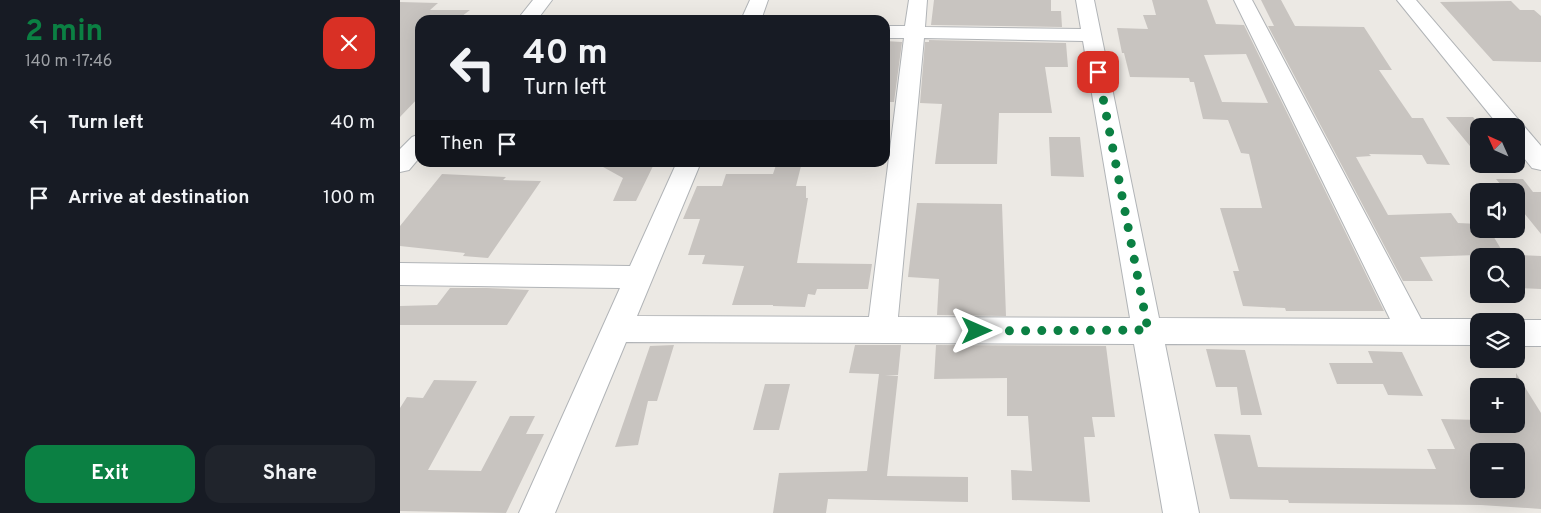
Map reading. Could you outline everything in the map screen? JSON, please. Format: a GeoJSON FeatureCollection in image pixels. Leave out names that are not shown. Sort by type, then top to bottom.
{"type":"FeatureCollection","features":[{"type":"Feature","properties":{"kind":"street"},"geometry":{"type":"LineString","coordinates":[[531,15],[543,0]]}},
{"type":"Feature","properties":{"kind":"street"},"geometry":{"type":"LineString","coordinates":[[753,15],[759,0]]}},
{"type":"Feature","properties":{"kind":"street"},"geometry":{"type":"LineString","coordinates":[[882,331],[918,0]]}},
{"type":"Feature","properties":{"kind":"street"},"geometry":{"type":"LineString","coordinates":[[1085,0],[1181,513]]}},
{"type":"Feature","properties":{"kind":"street"},"geometry":{"type":"LineString","coordinates":[[1243,0],[1412,332]]}},
{"type":"Feature","properties":{"kind":"street"},"geometry":{"type":"LineString","coordinates":[[1406,0],[1504,118]]}},
{"type":"Feature","properties":{"kind":"street"},"geometry":{"type":"LineString","coordinates":[[890,32],[1091,35]]}},
{"type":"Feature","properties":{"kind":"street"},"geometry":{"type":"LineString","coordinates":[[1525,143],[1541,162]]}},
{"type":"Feature","properties":{"kind":"street"},"geometry":{"type":"LineString","coordinates":[[400,164],[415,148]]}},
{"type":"Feature","properties":{"kind":"street"},"geometry":{"type":"LineString","coordinates":[[537,513],[687,167]]}},
{"type":"Feature","properties":{"kind":"street"},"geometry":{"type":"LineString","coordinates":[[400,274],[639,278]]}},
{"type":"Feature","properties":{"kind":"street"},"geometry":{"type":"LineString","coordinates":[[617,329],[1470,332]]}},
{"type":"Feature","properties":{"kind":"street"},"geometry":{"type":"LineString","coordinates":[[1525,333],[1541,333]]}},
{"type":"Feature","properties":{"kind":"building"},"geometry":{"type":"Polygon","coordinates":[[[934,0],[1051,0],[1051,11],[1061,11],[1062,27],[931,25],[934,0]]]}},
{"type":"Feature","properties":{"kind":"building"},"geometry":{"type":"Polygon","coordinates":[[[1152,0],[1207,0],[1216,24],[1244,25],[1384,311],[1286,311],[1285,308],[1243,306],[1233,271],[1239,271],[1220,208],[1262,208],[1249,154],[1241,153],[1228,120],[1203,119],[1194,82],[1190,82],[1189,78],[1130,77],[1124,53],[1122,53],[1117,28],[1148,29],[1143,15],[1156,15],[1152,0]],[[1246,54],[1204,55],[1222,102],[1268,103],[1246,54]]]}},
{"type":"Feature","properties":{"kind":"building"},"geometry":{"type":"Polygon","coordinates":[[[1261,0],[1281,0],[1295,26],[1364,27],[1392,70],[1379,70],[1412,118],[1423,118],[1450,165],[1427,164],[1422,155],[1369,154],[1371,156],[1356,157],[1388,215],[1451,213],[1458,223],[1470,224],[1470,238],[1494,238],[1500,248],[1470,248],[1470,255],[1420,257],[1433,281],[1403,281],[1268,26],[1274,26],[1261,0]]]}},
{"type":"Feature","properties":{"kind":"building"},"geometry":{"type":"Polygon","coordinates":[[[1511,1],[1520,10],[1534,10],[1541,16],[1541,62],[1493,61],[1440,2],[1511,1]]]}},
{"type":"Feature","properties":{"kind":"building"},"geometry":{"type":"Polygon","coordinates":[[[400,2],[438,3],[430,10],[470,10],[464,15],[415,15],[415,101],[400,117],[400,2]]]}},
{"type":"Feature","properties":{"kind":"building"},"geometry":{"type":"Polygon","coordinates":[[[929,40],[1066,43],[1068,67],[1045,67],[1052,113],[999,113],[997,164],[935,164],[942,104],[920,103],[925,42],[929,42],[929,40]]]}},
{"type":"Feature","properties":{"kind":"building"},"geometry":{"type":"Polygon","coordinates":[[[890,41],[902,42],[894,102],[890,102],[890,41]]]}},
{"type":"Feature","properties":{"kind":"building"},"geometry":{"type":"Polygon","coordinates":[[[1446,117],[1474,118],[1470,118],[1470,146],[1446,117]]]}},
{"type":"Feature","properties":{"kind":"building"},"geometry":{"type":"Polygon","coordinates":[[[1049,137],[1080,137],[1084,177],[1051,176],[1049,137]]]}},
{"type":"Feature","properties":{"kind":"building"},"geometry":{"type":"Polygon","coordinates":[[[603,167],[653,167],[636,201],[613,201],[623,178],[603,167]]]}},
{"type":"Feature","properties":{"kind":"building"},"geometry":{"type":"Polygon","coordinates":[[[775,167],[801,167],[796,186],[806,186],[806,198],[808,198],[797,263],[872,264],[868,289],[817,289],[815,295],[808,294],[805,307],[732,305],[744,266],[702,264],[705,255],[688,255],[700,219],[683,219],[697,186],[722,186],[726,174],[773,174],[775,167]]]}},
{"type":"Feature","properties":{"kind":"building"},"geometry":{"type":"Polygon","coordinates":[[[442,174],[506,177],[503,180],[541,181],[488,258],[463,256],[465,253],[400,246],[400,226],[442,174]]]}},
{"type":"Feature","properties":{"kind":"building"},"geometry":{"type":"Polygon","coordinates":[[[1496,179],[1523,179],[1533,192],[1541,192],[1541,234],[1525,214],[1525,183],[1499,183],[1496,179]]]}},
{"type":"Feature","properties":{"kind":"building"},"geometry":{"type":"Polygon","coordinates":[[[917,203],[1002,204],[1006,316],[937,315],[939,279],[908,277],[917,203]]]}},
{"type":"Feature","properties":{"kind":"building"},"geometry":{"type":"Polygon","coordinates":[[[1525,255],[1541,256],[1541,289],[1525,288],[1525,255]]]}},
{"type":"Feature","properties":{"kind":"building"},"geometry":{"type":"Polygon","coordinates":[[[450,288],[529,290],[507,325],[400,325],[400,306],[437,305],[450,288]]]}},
{"type":"Feature","properties":{"kind":"building"},"geometry":{"type":"Polygon","coordinates":[[[674,345],[657,401],[648,401],[638,445],[615,447],[650,346],[674,345]]]}},
{"type":"Feature","properties":{"kind":"building"},"geometry":{"type":"Polygon","coordinates":[[[855,345],[901,345],[898,375],[885,375],[898,376],[887,476],[968,477],[968,502],[828,499],[826,513],[773,513],[779,473],[867,471],[879,374],[849,373],[855,345]]]}},
{"type":"Feature","properties":{"kind":"building"},"geometry":{"type":"Polygon","coordinates":[[[936,345],[1106,346],[1115,417],[1092,417],[1095,437],[1084,437],[1090,502],[1012,500],[1011,470],[1032,471],[1028,416],[1007,416],[1007,378],[934,379],[936,345]]]}},
{"type":"Feature","properties":{"kind":"building"},"geometry":{"type":"Polygon","coordinates":[[[1206,349],[1245,350],[1262,415],[1241,415],[1237,387],[1216,387],[1206,349]]]}},
{"type":"Feature","properties":{"kind":"building"},"geometry":{"type":"Polygon","coordinates":[[[1368,351],[1402,352],[1423,396],[1388,395],[1383,384],[1337,384],[1329,363],[1373,363],[1368,351]]]}},
{"type":"Feature","properties":{"kind":"building"},"geometry":{"type":"Polygon","coordinates":[[[434,380],[477,381],[428,470],[481,471],[510,416],[535,416],[526,434],[544,434],[506,513],[400,511],[400,408],[407,397],[423,398],[434,380]]]}},
{"type":"Feature","properties":{"kind":"building"},"geometry":{"type":"Polygon","coordinates":[[[765,384],[790,384],[779,430],[753,430],[765,384]]]}},
{"type":"Feature","properties":{"kind":"building"},"geometry":{"type":"Polygon","coordinates":[[[1525,387],[1541,413],[1541,509],[1481,505],[1289,503],[1288,500],[1230,499],[1214,434],[1250,435],[1258,467],[1436,469],[1427,449],[1455,449],[1441,419],[1470,420],[1470,433],[1525,433],[1525,387]]]}},
{"type":"Feature","properties":{"kind":"route"},"geometry":{"type":"LineString","coordinates":[[977,331],[1148,330],[1098,72]]}}]}
